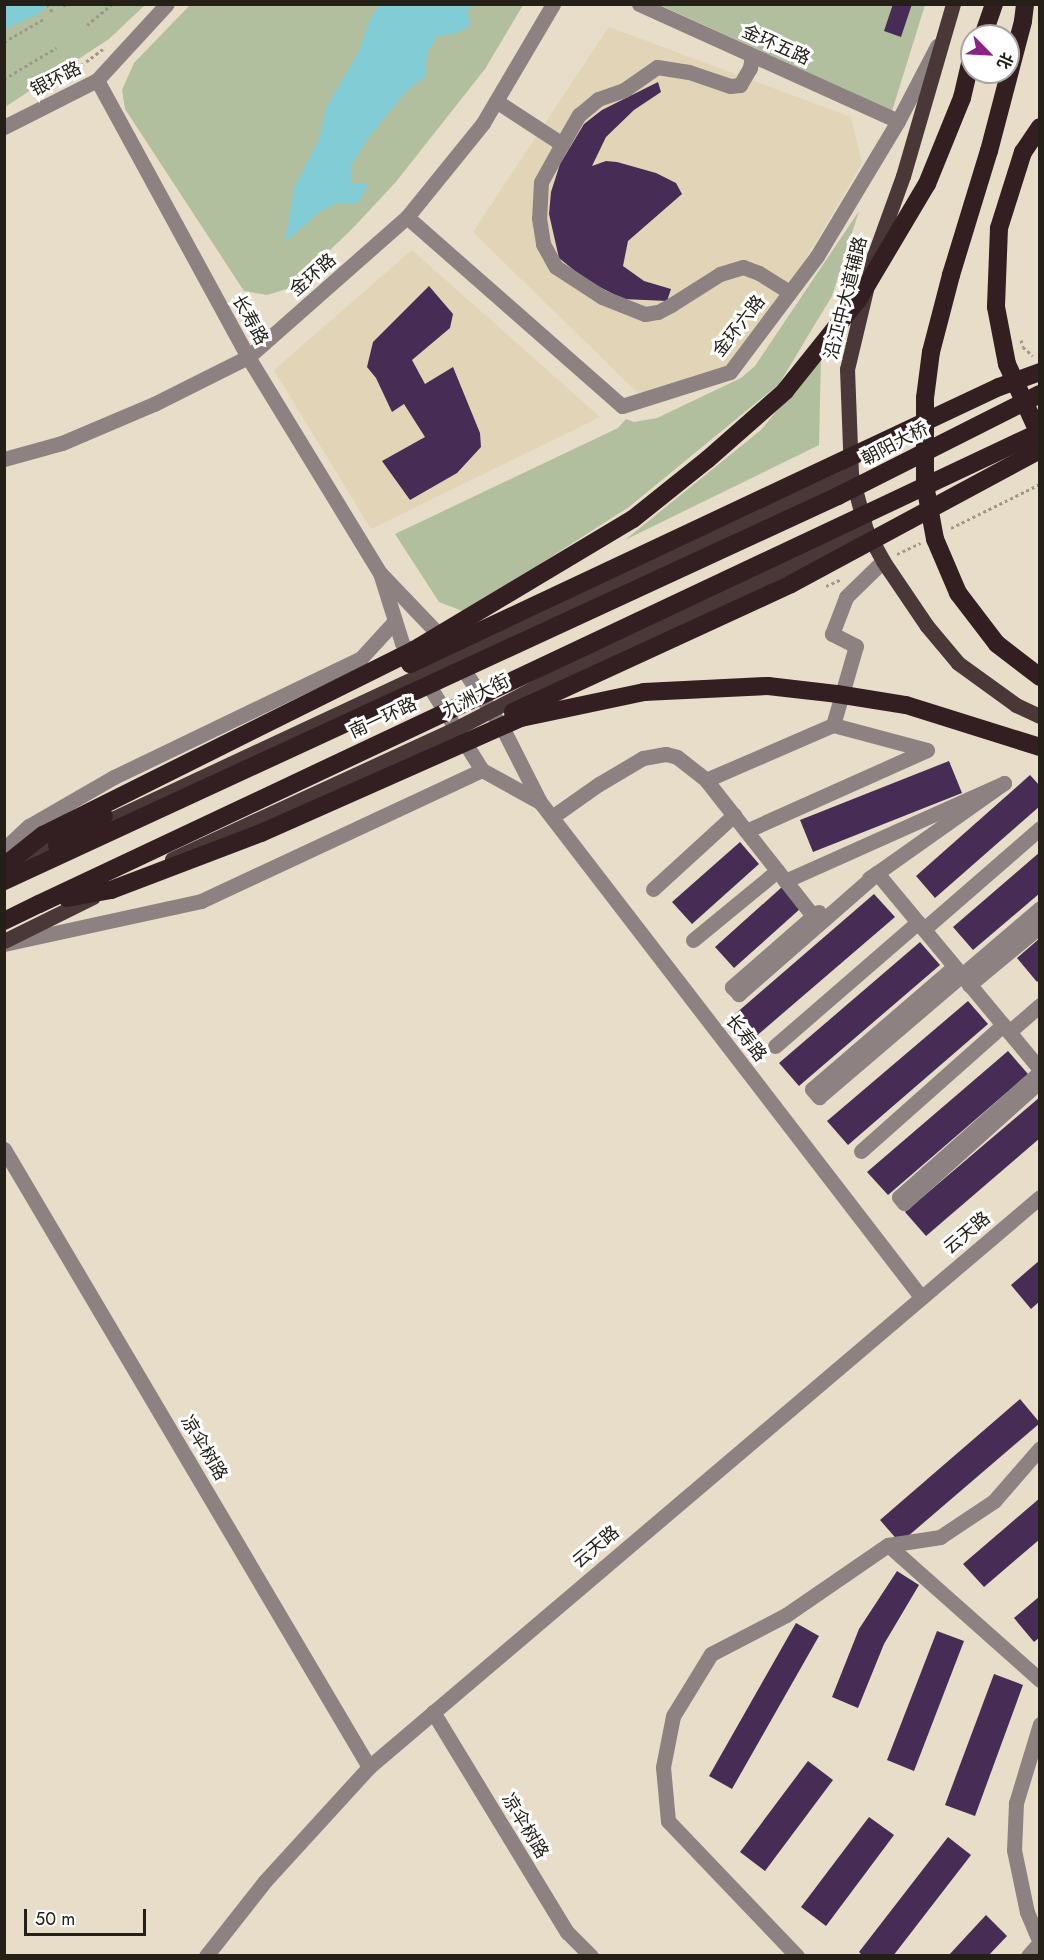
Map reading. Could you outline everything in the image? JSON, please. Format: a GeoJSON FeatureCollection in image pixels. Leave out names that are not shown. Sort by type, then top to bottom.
{"type":"FeatureCollection","features":[{"type":"Feature","properties":{"kind":"highway"},"geometry":{"type":"LineString","coordinates":[[979,24],[984,4]]}},
{"type":"Feature","properties":{"kind":"highway"},"geometry":{"type":"LineString","coordinates":[[987,24],[994,4]]}},
{"type":"Feature","properties":{"kind":"highway"},"geometry":{"type":"LineString","coordinates":[[1025,4],[1023,21],[989,151],[951,275],[931,352],[925,398],[925,486],[935,539],[958,593],[996,644],[1040,677]]}},
{"type":"Feature","properties":{"kind":"highway"},"geometry":{"type":"LineString","coordinates":[[962,98],[965,84]]}},
{"type":"Feature","properties":{"kind":"highway"},"geometry":{"type":"LineString","coordinates":[[4,866],[43,835],[414,650],[633,519],[699,466],[785,391],[858,300],[927,184],[967,84]]}},
{"type":"Feature","properties":{"kind":"highway"},"geometry":{"type":"LineString","coordinates":[[1040,127],[1023,152],[999,228],[996,307],[1007,364],[1040,434]]}},
{"type":"Feature","properties":{"kind":"highway"},"geometry":{"type":"LineString","coordinates":[[57,845],[160,781],[978,397],[1040,372]]}},
{"type":"Feature","properties":{"kind":"highway","name":"朝阳大桥"},"geometry":{"type":"LineString","coordinates":[[769,528],[1040,394]]}},
{"type":"Feature","properties":{"kind":"highway","name":"南一环路"},"geometry":{"type":"LineString","coordinates":[[4,921],[1040,434]]}},
{"type":"Feature","properties":{"kind":"highway"},"geometry":{"type":"LineString","coordinates":[[183,853],[262,826],[780,589],[1040,450]]}},
{"type":"Feature","properties":{"kind":"highway","name":"南一环路"},"geometry":{"type":"LineString","coordinates":[[4,881],[769,528]]}},
{"type":"Feature","properties":{"kind":"highway"},"geometry":{"type":"LineString","coordinates":[[39,904],[111,890],[261,833],[521,718],[644,692],[768,686],[837,694],[906,705],[1040,747]]}},
{"type":"Feature","properties":{"kind":"main road","name":"沿江中大道辅路"},"geometry":{"type":"LineString","coordinates":[[952,4],[948,25],[903,176],[874,256],[847,369],[850,474],[866,530],[883,561],[927,626],[958,663],[1016,705],[1040,716]]}},
{"type":"Feature","properties":{"kind":"main road"},"geometry":{"type":"LineString","coordinates":[[4,872],[419,673],[549,617],[850,474]]}},
{"type":"Feature","properties":{"kind":"main road","name":"九洲大街"},"geometry":{"type":"LineString","coordinates":[[4,942],[183,853],[454,729],[866,530]]}},
{"type":"Feature","properties":{"kind":"street","name":"银环路"},"geometry":{"type":"LineString","coordinates":[[4,127],[97,80],[166,4]]}},
{"type":"Feature","properties":{"kind":"street","name":"金环路"},"geometry":{"type":"LineString","coordinates":[[4,459],[62,443],[154,404],[248,357],[407,217],[483,123],[553,4]]}},
{"type":"Feature","properties":{"kind":"street","name":"金环五路"},"geometry":{"type":"LineString","coordinates":[[639,4],[898,122]]}},
{"type":"Feature","properties":{"kind":"street","name":"金环六路"},"geometry":{"type":"LineString","coordinates":[[407,217],[622,406],[730,372],[817,256],[898,122],[948,25]]}},
{"type":"Feature","properties":{"kind":"street"},"geometry":{"type":"LineString","coordinates":[[752,56],[750,68],[740,85],[730,86],[682,70],[657,67],[624,90],[598,99],[579,115],[541,182],[539,218],[543,244],[556,267],[602,297],[645,314],[657,312],[671,305],[720,274],[743,267],[759,273],[790,292]]}},
{"type":"Feature","properties":{"kind":"street","name":"长寿路"},"geometry":{"type":"LineString","coordinates":[[97,80],[248,357],[380,573],[444,640],[520,759],[540,802],[921,1297]]}},
{"type":"Feature","properties":{"kind":"street"},"geometry":{"type":"LineString","coordinates":[[496,101],[562,144]]}},
{"type":"Feature","properties":{"kind":"street"},"geometry":{"type":"LineString","coordinates":[[833,725],[856,646],[832,634],[846,597],[883,561]]}},
{"type":"Feature","properties":{"kind":"street","name":"长寿路"},"geometry":{"type":"LineString","coordinates":[[380,573],[402,643],[454,729],[482,770],[540,802]]}},
{"type":"Feature","properties":{"kind":"street"},"geometry":{"type":"LineString","coordinates":[[4,849],[29,826],[114,777],[361,658],[395,621]]}},
{"type":"Feature","properties":{"kind":"street"},"geometry":{"type":"LineString","coordinates":[[706,780],[833,725],[927,750],[746,831]]}},
{"type":"Feature","properties":{"kind":"street"},"geometry":{"type":"LineString","coordinates":[[552,817],[599,784],[643,758],[666,754],[677,757],[706,780],[813,916]]}},
{"type":"Feature","properties":{"kind":"street"},"geometry":{"type":"LineString","coordinates":[[4,942],[201,901],[482,770]]}},
{"type":"Feature","properties":{"kind":"street"},"geometry":{"type":"LineString","coordinates":[[693,940],[781,876],[1004,783],[813,916],[732,987],[739,994],[877,873]]}},
{"type":"Feature","properties":{"kind":"street"},"geometry":{"type":"LineString","coordinates":[[653,889],[734,816]]}},
{"type":"Feature","properties":{"kind":"street"},"geometry":{"type":"LineString","coordinates":[[775,1046],[1040,828]]}},
{"type":"Feature","properties":{"kind":"street"},"geometry":{"type":"LineString","coordinates":[[877,873],[1040,1070],[899,1197],[904,1203],[1040,1081]]}},
{"type":"Feature","properties":{"kind":"street"},"geometry":{"type":"LineString","coordinates":[[1040,908],[962,975],[819,1097],[812,1089],[962,975],[1040,926]]}},
{"type":"Feature","properties":{"kind":"street"},"geometry":{"type":"LineString","coordinates":[[861,1152],[1006,1029],[1040,1005]]}},
{"type":"Feature","properties":{"kind":"street","name":"凉伞树路"},"geometry":{"type":"LineString","coordinates":[[4,1149],[369,1767]]}},
{"type":"Feature","properties":{"kind":"street","name":"云天路"},"geometry":{"type":"LineString","coordinates":[[206,1956],[265,1881],[369,1767],[1040,1197]]}},
{"type":"Feature","properties":{"kind":"street"},"geometry":{"type":"LineString","coordinates":[[797,1956],[668,1821],[663,1767],[673,1716],[711,1654],[786,1616],[888,1545],[940,1537],[994,1501],[1040,1449]]}},
{"type":"Feature","properties":{"kind":"street"},"geometry":{"type":"LineString","coordinates":[[888,1545],[1040,1680]]}},
{"type":"Feature","properties":{"kind":"street","name":"凉伞树路"},"geometry":{"type":"LineString","coordinates":[[433,1712],[567,1932],[591,1956]]}},
{"type":"Feature","properties":{"kind":"street"},"geometry":{"type":"LineString","coordinates":[[1028,1956],[1040,1942],[1026,1912],[1014,1850],[1016,1803],[1040,1724]]}},
{"type":"Feature","properties":{"kind":"path"},"geometry":{"type":"LineString","coordinates":[[47,4],[54,14]]}},
{"type":"Feature","properties":{"kind":"path"},"geometry":{"type":"LineString","coordinates":[[87,25],[112,4]]}},
{"type":"Feature","properties":{"kind":"path"},"geometry":{"type":"LineString","coordinates":[[4,42],[44,19]]}},
{"type":"Feature","properties":{"kind":"path"},"geometry":{"type":"LineString","coordinates":[[4,79],[56,48]]}},
{"type":"Feature","properties":{"kind":"path"},"geometry":{"type":"LineString","coordinates":[[66,77],[104,48]]}},
{"type":"Feature","properties":{"kind":"path"},"geometry":{"type":"LineString","coordinates":[[1021,338],[1023,347],[1040,360]]}},
{"type":"Feature","properties":{"kind":"shaded area"},"geometry":{"type":"Polygon","coordinates":[[[609,27],[851,117],[862,163],[744,365],[640,395],[473,232],[609,27]]]}},
{"type":"Feature","properties":{"kind":"shaded area"},"geometry":{"type":"Polygon","coordinates":[[[412,250],[600,417],[371,529],[274,370],[412,250]]]}},
{"type":"Feature","properties":{"kind":"green space"},"geometry":{"type":"Polygon","coordinates":[[[5,5],[145,5],[109,39],[5,107],[5,5]]]}},
{"type":"Feature","properties":{"kind":"green space"},"geometry":{"type":"Polygon","coordinates":[[[190,5],[523,5],[485,69],[395,183],[351,230],[290,288],[267,295],[244,291],[125,109],[122,90],[134,63],[190,5]]]}},
{"type":"Feature","properties":{"kind":"green space"},"geometry":{"type":"Polygon","coordinates":[[[660,5],[925,5],[892,111],[660,5]]]}},
{"type":"Feature","properties":{"kind":"green space"},"geometry":{"type":"Polygon","coordinates":[[[859,211],[832,296],[779,384],[629,507],[465,612],[439,602],[395,534],[618,428],[626,419],[634,422],[657,418],[741,378],[755,366],[859,211]]]}},
{"type":"Feature","properties":{"kind":"green space"},"geometry":{"type":"Polygon","coordinates":[[[821,357],[819,445],[625,540],[761,430],[821,357]]]}},
{"type":"Feature","properties":{"kind":"water"},"geometry":{"type":"Polygon","coordinates":[[[4,5],[48,5],[38,14],[5,29],[4,5]]]}},
{"type":"Feature","properties":{"kind":"water"},"geometry":{"type":"Polygon","coordinates":[[[378,5],[476,5],[467,9],[470,26],[457,33],[437,36],[427,53],[425,77],[406,91],[367,140],[352,164],[352,183],[369,183],[358,203],[337,203],[321,211],[285,242],[294,188],[319,139],[326,108],[359,51],[369,22],[378,5]]]}},
{"type":"Feature","properties":{"kind":"building"},"geometry":{"type":"Polygon","coordinates":[[[893,4],[912,4],[901,37],[884,31],[893,4]]]}},
{"type":"Feature","properties":{"kind":"building"},"geometry":{"type":"Polygon","coordinates":[[[658,82],[661,92],[634,110],[606,137],[592,166],[606,161],[617,162],[656,173],[676,183],[682,194],[628,241],[623,266],[644,281],[671,289],[667,301],[623,299],[586,280],[559,258],[549,214],[551,192],[560,164],[584,124],[602,110],[658,82]]]}},
{"type":"Feature","properties":{"kind":"building"},"geometry":{"type":"Polygon","coordinates":[[[429,286],[453,314],[450,328],[412,360],[425,384],[453,367],[480,433],[481,447],[457,473],[410,500],[382,461],[425,437],[404,404],[392,412],[376,378],[367,367],[373,342],[429,286]]]}},
{"type":"Feature","properties":{"kind":"building"},"geometry":{"type":"Polygon","coordinates":[[[949,761],[962,793],[813,852],[800,820],[949,761]]]}},
{"type":"Feature","properties":{"kind":"building"},"geometry":{"type":"Polygon","coordinates":[[[1030,775],[1040,786],[1040,806],[935,898],[916,876],[1030,775]]]}},
{"type":"Feature","properties":{"kind":"building"},"geometry":{"type":"Polygon","coordinates":[[[740,842],[759,864],[692,924],[672,902],[740,842]]]}},
{"type":"Feature","properties":{"kind":"building"},"geometry":{"type":"Polygon","coordinates":[[[1040,852],[1040,893],[973,950],[953,927],[1040,852]]]}},
{"type":"Feature","properties":{"kind":"building"},"geometry":{"type":"Polygon","coordinates":[[[782,887],[801,908],[734,968],[715,947],[782,887]]]}},
{"type":"Feature","properties":{"kind":"building"},"geometry":{"type":"Polygon","coordinates":[[[874,894],[895,917],[754,1038],[734,1015],[874,894]]]}},
{"type":"Feature","properties":{"kind":"building"},"geometry":{"type":"Polygon","coordinates":[[[1040,938],[1040,979],[1037,982],[1017,958],[1040,938]]]}},
{"type":"Feature","properties":{"kind":"building"},"geometry":{"type":"Polygon","coordinates":[[[920,942],[940,965],[799,1086],[779,1063],[920,942]]]}},
{"type":"Feature","properties":{"kind":"building"},"geometry":{"type":"Polygon","coordinates":[[[968,1001],[988,1024],[848,1145],[827,1121],[968,1001]]]}},
{"type":"Feature","properties":{"kind":"building"},"geometry":{"type":"Polygon","coordinates":[[[1008,1051],[1028,1074],[888,1195],[867,1172],[1008,1051]]]}},
{"type":"Feature","properties":{"kind":"building"},"geometry":{"type":"Polygon","coordinates":[[[1040,1097],[1040,1138],[926,1236],[905,1212],[1040,1097]]]}},
{"type":"Feature","properties":{"kind":"building"},"geometry":{"type":"Polygon","coordinates":[[[1040,1260],[1040,1301],[1031,1309],[1011,1285],[1040,1260]]]}},
{"type":"Feature","properties":{"kind":"building"},"geometry":{"type":"Polygon","coordinates":[[[1020,1399],[1040,1423],[900,1543],[880,1520],[1020,1399]]]}},
{"type":"Feature","properties":{"kind":"building"},"geometry":{"type":"Polygon","coordinates":[[[1040,1498],[1040,1539],[984,1587],[963,1564],[1040,1498]]]}},
{"type":"Feature","properties":{"kind":"building"},"geometry":{"type":"Polygon","coordinates":[[[897,1571],[919,1585],[884,1644],[858,1708],[832,1697],[859,1629],[897,1571]]]}},
{"type":"Feature","properties":{"kind":"building"},"geometry":{"type":"Polygon","coordinates":[[[1040,1596],[1040,1637],[1034,1642],[1014,1618],[1040,1596]]]}},
{"type":"Feature","properties":{"kind":"building"},"geometry":{"type":"Polygon","coordinates":[[[796,1623],[819,1636],[732,1789],[709,1776],[796,1623]]]}},
{"type":"Feature","properties":{"kind":"building"},"geometry":{"type":"Polygon","coordinates":[[[937,1631],[964,1641],[914,1771],[887,1760],[937,1631]]]}},
{"type":"Feature","properties":{"kind":"building"},"geometry":{"type":"Polygon","coordinates":[[[994,1674],[1023,1685],[975,1816],[945,1805],[994,1674]]]}},
{"type":"Feature","properties":{"kind":"building"},"geometry":{"type":"Polygon","coordinates":[[[808,1761],[833,1780],[765,1871],[740,1852],[808,1761]]]}},
{"type":"Feature","properties":{"kind":"building"},"geometry":{"type":"Polygon","coordinates":[[[869,1817],[894,1835],[826,1926],[801,1907],[869,1817]]]}},
{"type":"Feature","properties":{"kind":"building"},"geometry":{"type":"Polygon","coordinates":[[[948,1837],[971,1855],[893,1956],[863,1956],[859,1952],[948,1837]]]}},
{"type":"Feature","properties":{"kind":"building"},"geometry":{"type":"Polygon","coordinates":[[[986,1915],[1007,1936],[988,1956],[948,1956],[986,1915]]]}}]}
